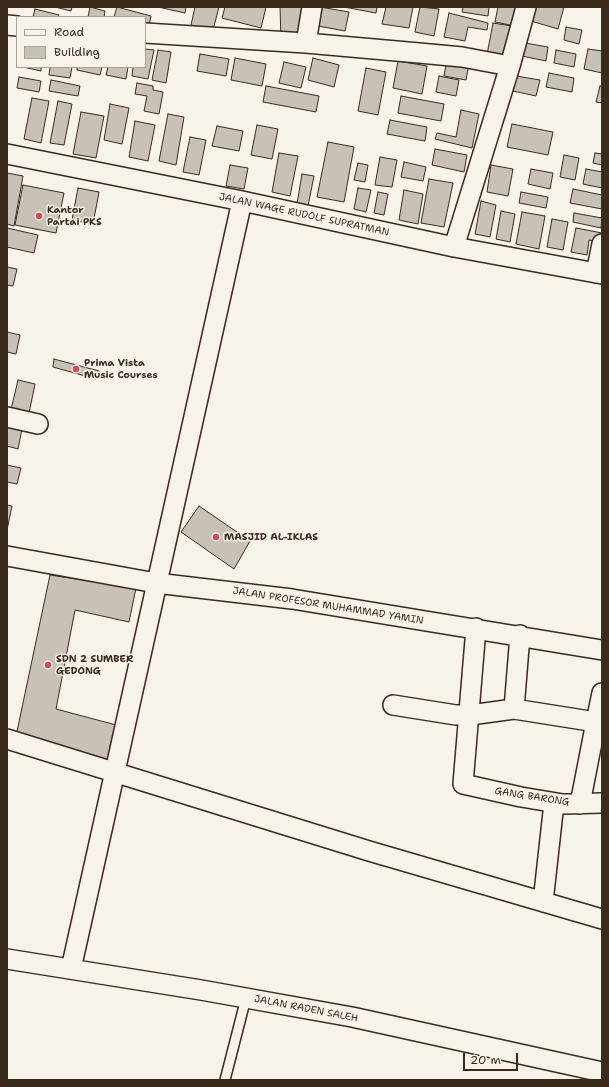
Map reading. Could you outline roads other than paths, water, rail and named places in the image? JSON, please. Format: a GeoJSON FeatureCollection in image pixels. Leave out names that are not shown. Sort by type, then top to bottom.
{"type":"FeatureCollection","features":[{"type":"Feature","properties":{"kind":"street"},"geometry":{"type":"LineString","coordinates":[[306,43],[312,7]]}},
{"type":"Feature","properties":{"kind":"street"},"geometry":{"type":"LineString","coordinates":[[454,247],[510,66],[526,7]]}},
{"type":"Feature","properties":{"kind":"street"},"geometry":{"type":"LineString","coordinates":[[146,33],[306,43],[462,57],[510,66]]}},
{"type":"Feature","properties":{"kind":"street","name":"JALAN WAGE RUDOLF SUPRATMAN"},"geometry":{"type":"LineString","coordinates":[[7,154],[242,201],[454,247],[599,273]]}},
{"type":"Feature","properties":{"kind":"street"},"geometry":{"type":"LineString","coordinates":[[71,969],[242,201]]}},
{"type":"Feature","properties":{"kind":"street"},"geometry":{"type":"LineString","coordinates":[[599,273],[602,244]]}},
{"type":"Feature","properties":{"kind":"street"},"geometry":{"type":"LineString","coordinates":[[7,416],[38,424]]}},
{"type":"Feature","properties":{"kind":"street","name":"JALAN PROFESOR MUHAMMAD YAMIN"},"geometry":{"type":"LineString","coordinates":[[7,556],[156,583],[292,599],[520,635],[602,650]]}},
{"type":"Feature","properties":{"kind":"street"},"geometry":{"type":"LineString","coordinates":[[470,715],[476,628]]}},
{"type":"Feature","properties":{"kind":"street"},"geometry":{"type":"LineString","coordinates":[[514,709],[520,635]]}},
{"type":"Feature","properties":{"kind":"street"},"geometry":{"type":"LineString","coordinates":[[580,804],[602,693]]}},
{"type":"Feature","properties":{"kind":"street"},"geometry":{"type":"LineString","coordinates":[[393,705],[456,715],[470,715],[514,709],[596,722]]}},
{"type":"Feature","properties":{"kind":"street","name":"GANG BARONG"},"geometry":{"type":"LineString","coordinates":[[470,715],[463,784],[521,797],[554,802],[580,804],[602,803]]}},
{"type":"Feature","properties":{"kind":"street"},"geometry":{"type":"LineString","coordinates":[[7,739],[369,851],[602,919]]}},
{"type":"Feature","properties":{"kind":"street"},"geometry":{"type":"LineString","coordinates":[[543,902],[554,802]]}},
{"type":"Feature","properties":{"kind":"street","name":"JALAN RADEN SALEH"},"geometry":{"type":"LineString","coordinates":[[7,959],[352,1017],[602,1072]]}},
{"type":"Feature","properties":{"kind":"lane"},"geometry":{"type":"LineString","coordinates":[[225,1080],[246,998]]}},
{"type":"Feature","properties":{"kind":"place","name":"Kantor Partai PKS"},"geometry":{"type":"Point","coordinates":[39,216]}},
{"type":"Feature","properties":{"kind":"place","name":"Prima Vista Music Courses"},"geometry":{"type":"Point","coordinates":[76,369]}},
{"type":"Feature","properties":{"kind":"place","name":"MASJID AL-IKLAS"},"geometry":{"type":"Point","coordinates":[216,537]}},
{"type":"Feature","properties":{"kind":"place","name":"SDN 2 SUMBER GEDONG"},"geometry":{"type":"Point","coordinates":[48,665]}}]}
